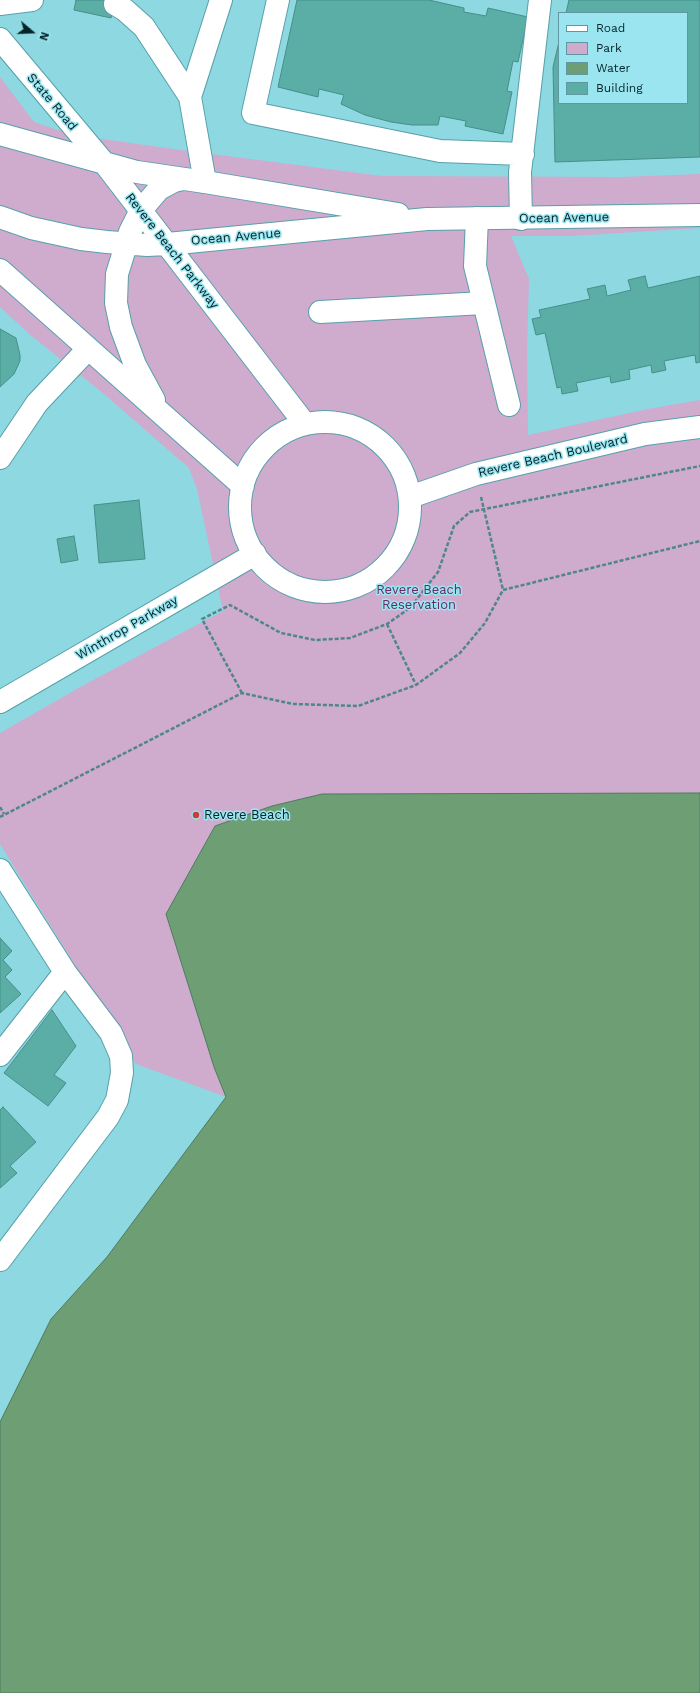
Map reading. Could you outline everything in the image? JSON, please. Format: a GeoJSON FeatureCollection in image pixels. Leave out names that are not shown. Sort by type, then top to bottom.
{"type":"FeatureCollection","features":[{"type":"Feature","properties":{"kind":"main road"},"geometry":{"type":"LineString","coordinates":[[0,4],[32,0]]}},
{"type":"Feature","properties":{"kind":"main road"},"geometry":{"type":"LineString","coordinates":[[190,97],[221,0]]}},
{"type":"Feature","properties":{"kind":"main road"},"geometry":{"type":"LineString","coordinates":[[278,0],[253,113],[440,151],[523,154]]}},
{"type":"Feature","properties":{"kind":"main road"},"geometry":{"type":"LineString","coordinates":[[521,219],[520,172],[540,0]]}},
{"type":"Feature","properties":{"kind":"main road"},"geometry":{"type":"LineString","coordinates":[[115,4],[125,10],[144,27],[190,97],[205,182]]}},
{"type":"Feature","properties":{"kind":"main road","name":"State Road"},"geometry":{"type":"LineString","coordinates":[[0,39],[105,164]]}},
{"type":"Feature","properties":{"kind":"main road"},"geometry":{"type":"LineString","coordinates":[[0,134],[105,164]]}},
{"type":"Feature","properties":{"kind":"main road","name":"Ocean Avenue"},"geometry":{"type":"LineString","coordinates":[[105,164],[137,172],[427,219]]}},
{"type":"Feature","properties":{"kind":"main road","name":"Revere Beach Parkway"},"geometry":{"type":"LineString","coordinates":[[105,164],[305,424]]}},
{"type":"Feature","properties":{"kind":"main road"},"geometry":{"type":"LineString","coordinates":[[166,418],[147,389],[126,343],[118,315],[116,288],[117,274],[126,244],[141,210],[159,189],[174,181],[183,179]]}},
{"type":"Feature","properties":{"kind":"main road","name":"Ocean Avenue"},"geometry":{"type":"LineString","coordinates":[[0,217],[31,228],[58,234],[126,244],[167,244],[427,219],[521,219],[700,215]]}},
{"type":"Feature","properties":{"kind":"main road"},"geometry":{"type":"LineString","coordinates":[[477,218],[475,266],[508,405]]}},
{"type":"Feature","properties":{"kind":"main road"},"geometry":{"type":"LineString","coordinates":[[0,270],[243,486]]}},
{"type":"Feature","properties":{"kind":"main road"},"geometry":{"type":"LineString","coordinates":[[320,312],[484,303]]}},
{"type":"Feature","properties":{"kind":"main road"},"geometry":{"type":"LineString","coordinates":[[0,458],[6,436],[88,349]]}},
{"type":"Feature","properties":{"kind":"main road"},"geometry":{"type":"LineString","coordinates":[[329,422],[346,424],[360,429],[374,437],[389,450],[397,461],[405,477],[410,497],[410,516],[404,539],[395,555],[381,571],[362,584],[342,590],[322,592],[302,588],[272,573],[255,554],[248,541],[243,526],[240,502],[243,486],[252,464],[262,450],[286,431],[305,424],[329,422]]}},
{"type":"Feature","properties":{"kind":"main road","name":"Revere Beach Boulevard"},"geometry":{"type":"LineString","coordinates":[[410,497],[476,474],[645,434],[700,427]]}},
{"type":"Feature","properties":{"kind":"main road","name":"Winthrop Parkway"},"geometry":{"type":"LineString","coordinates":[[0,702],[255,554]]}},
{"type":"Feature","properties":{"kind":"main road"},"geometry":{"type":"LineString","coordinates":[[0,870],[66,972],[106,1025],[116,1041],[121,1056],[121,1082],[117,1100],[108,1117],[0,1260]]}},
{"type":"Feature","properties":{"kind":"main road"},"geometry":{"type":"LineString","coordinates":[[0,1055],[66,972]]}},
{"type":"Feature","properties":{"kind":"path"},"geometry":{"type":"LineString","coordinates":[[242,693],[202,620],[230,605],[251,618],[281,633],[315,640],[350,638],[387,624],[410,608],[438,572],[454,526],[470,512],[700,466]]}},
{"type":"Feature","properties":{"kind":"path"},"geometry":{"type":"LineString","coordinates":[[0,817],[242,693],[293,704],[358,706],[416,685],[460,653],[484,623],[503,590],[484,509]]}},
{"type":"Feature","properties":{"kind":"path"},"geometry":{"type":"LineString","coordinates":[[503,590],[700,541]]}},
{"type":"Feature","properties":{"kind":"path"},"geometry":{"type":"LineString","coordinates":[[387,624],[416,685]]}},
{"type":"Feature","properties":{"kind":"path"},"geometry":{"type":"LineString","coordinates":[[0,807],[4,814]]}},
{"type":"Feature","properties":{"kind":"green space","name":"Revere Beach Reservation"},"geometry":{"type":"Polygon","coordinates":[[[0,77],[34,122],[58,130],[88,137],[181,150],[382,176],[621,177],[700,174],[700,228],[572,236],[511,236],[529,279],[527,350],[528,435],[648,409],[700,400],[700,793],[322,794],[272,806],[215,826],[166,914],[214,1067],[226,1097],[136,1064],[0,844],[0,733],[82,686],[223,611],[197,489],[189,468],[104,394],[28,333],[0,307],[0,77]]]}},
{"type":"Feature","properties":{"kind":"water"},"geometry":{"type":"Polygon","coordinates":[[[700,793],[700,1693],[0,1693],[0,1422],[51,1319],[107,1257],[226,1097],[214,1067],[166,914],[215,826],[272,806],[322,794],[700,793]]]}},
{"type":"Feature","properties":{"kind":"building"},"geometry":{"type":"Polygon","coordinates":[[[76,0],[115,0],[111,18],[74,10],[76,0]]]}},
{"type":"Feature","properties":{"kind":"building"},"geometry":{"type":"Polygon","coordinates":[[[297,0],[429,0],[464,8],[464,12],[486,16],[488,8],[528,17],[518,62],[513,61],[507,91],[512,92],[503,134],[465,126],[466,121],[440,116],[438,125],[412,125],[391,122],[365,115],[341,104],[344,95],[319,89],[318,97],[278,87],[297,0]]]}},
{"type":"Feature","properties":{"kind":"building"},"geometry":{"type":"Polygon","coordinates":[[[569,0],[700,0],[700,157],[555,162],[553,67],[558,46],[558,104],[688,104],[688,12],[566,12],[569,0]]]}},
{"type":"Feature","properties":{"kind":"building"},"geometry":{"type":"Polygon","coordinates":[[[645,276],[648,288],[700,276],[700,362],[696,363],[695,355],[664,361],[666,370],[652,373],[651,365],[629,370],[630,379],[611,383],[610,376],[576,383],[578,391],[562,394],[561,387],[557,388],[545,333],[536,335],[532,319],[541,317],[539,310],[590,299],[587,289],[605,285],[607,296],[631,290],[628,280],[645,276]]]}},
{"type":"Feature","properties":{"kind":"building"},"geometry":{"type":"Polygon","coordinates":[[[0,329],[16,338],[20,361],[14,374],[0,387],[0,329]]]}},
{"type":"Feature","properties":{"kind":"building"},"geometry":{"type":"Polygon","coordinates":[[[139,500],[145,559],[99,563],[94,505],[139,500]]]}},
{"type":"Feature","properties":{"kind":"building"},"geometry":{"type":"Polygon","coordinates":[[[74,536],[78,560],[61,563],[57,539],[74,536]]]}},
{"type":"Feature","properties":{"kind":"building"},"geometry":{"type":"Polygon","coordinates":[[[0,938],[12,951],[3,960],[12,970],[5,977],[21,994],[0,1013],[0,938]]]}},
{"type":"Feature","properties":{"kind":"building"},"geometry":{"type":"Polygon","coordinates":[[[52,1010],[76,1046],[54,1075],[66,1083],[48,1106],[4,1073],[52,1010]]]}},
{"type":"Feature","properties":{"kind":"building"},"geometry":{"type":"Polygon","coordinates":[[[3,1107],[36,1142],[10,1166],[17,1173],[0,1188],[0,1110],[3,1107]]]}},
{"type":"Feature","properties":{"kind":"place","name":"Revere Beach"},"geometry":{"type":"Point","coordinates":[196,815]}}]}
